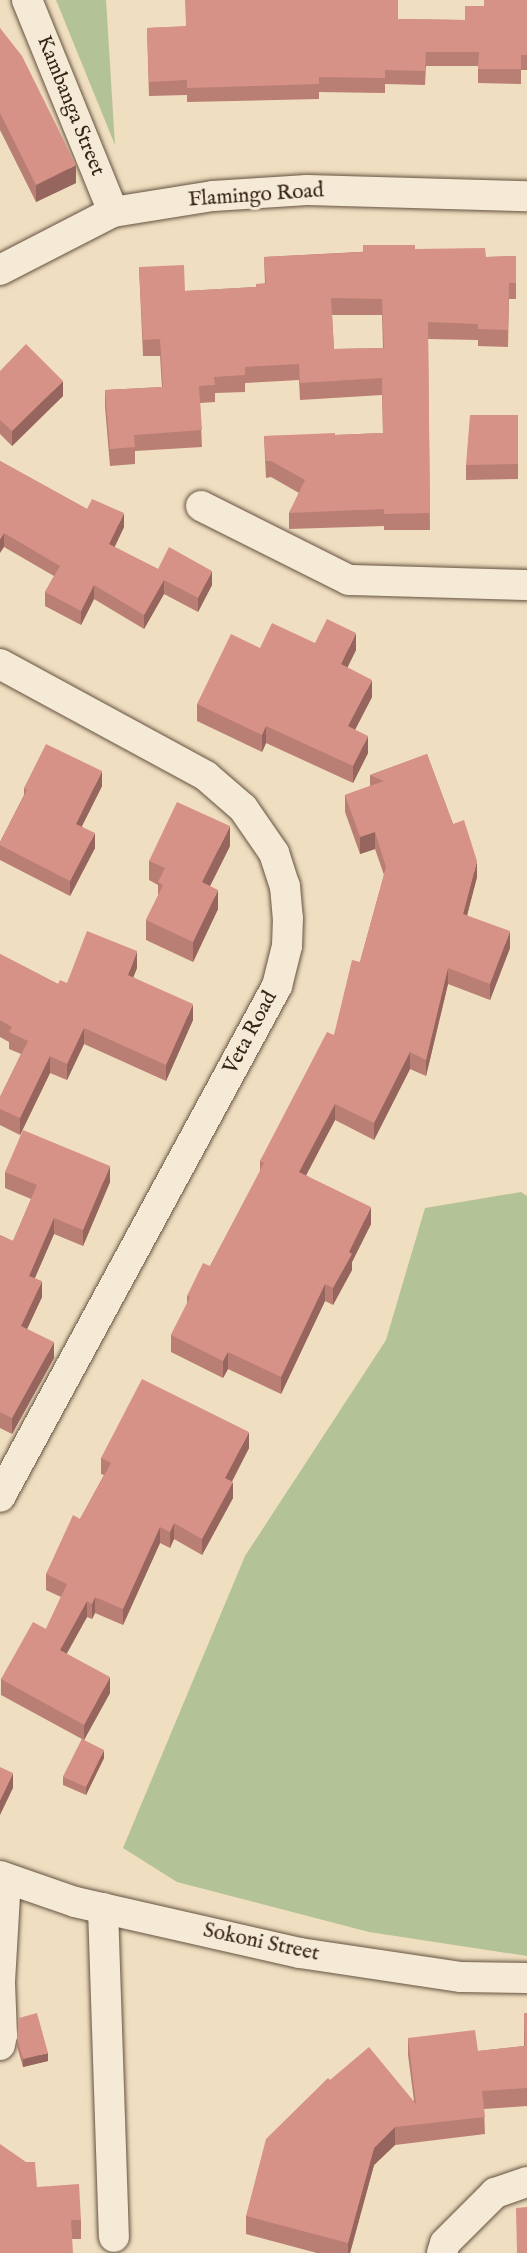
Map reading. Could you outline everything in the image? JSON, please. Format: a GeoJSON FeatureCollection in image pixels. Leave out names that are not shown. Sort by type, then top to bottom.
{"type":"FeatureCollection","features":[{"type":"Feature","properties":{"kind":"street","name":"Kambanga Street"},"geometry":{"type":"LineString","coordinates":[[27,0],[113,212]]}},
{"type":"Feature","properties":{"kind":"street","name":"Flamingo Road"},"geometry":{"type":"LineString","coordinates":[[0,270],[113,212],[213,196],[307,190],[527,196]]}},
{"type":"Feature","properties":{"kind":"street"},"geometry":{"type":"LineString","coordinates":[[201,506],[349,580],[527,585]]}},
{"type":"Feature","properties":{"kind":"street","name":"Veta Road"},"geometry":{"type":"LineString","coordinates":[[0,1497],[277,986],[287,946],[288,918],[285,886],[274,853],[243,808],[206,776],[4,676]]}},
{"type":"Feature","properties":{"kind":"street"},"geometry":{"type":"LineString","coordinates":[[0,2045],[2,2035],[0,1982],[3,1877]]}},
{"type":"Feature","properties":{"kind":"street","name":"Sokoni Street"},"geometry":{"type":"LineString","coordinates":[[3,1877],[103,1908],[300,1953],[461,1977],[527,1978]]}},
{"type":"Feature","properties":{"kind":"street"},"geometry":{"type":"LineString","coordinates":[[103,1908],[114,2237]]}},
{"type":"Feature","properties":{"kind":"street"},"geometry":{"type":"LineString","coordinates":[[442,2253],[445,2243],[495,2193],[527,2182]]}},
{"type":"Feature","properties":{"kind":"green space"},"geometry":{"type":"Polygon","coordinates":[[[56,0],[106,0],[115,145],[56,0]]]}},
{"type":"Feature","properties":{"kind":"green space"},"geometry":{"type":"Polygon","coordinates":[[[521,1192],[527,1196],[527,1956],[369,1932],[177,1882],[123,1848],[245,1556],[386,1340],[425,1208],[521,1192]]]}},
{"type":"Feature","properties":{"kind":"building"},"geometry":{"type":"Polygon","coordinates":[[[185,0],[398,0],[398,19],[465,20],[465,6],[484,6],[484,0],[527,0],[527,55],[521,55],[521,69],[478,69],[479,52],[426,52],[425,71],[385,70],[385,78],[319,77],[319,84],[187,88],[187,80],[149,82],[147,28],[186,26],[185,0]]]}},
{"type":"Feature","properties":{"kind":"building"},"geometry":{"type":"Polygon","coordinates":[[[0,28],[22,56],[76,165],[36,185],[0,113],[0,28]]]}},
{"type":"Feature","properties":{"kind":"building"},"geometry":{"type":"Polygon","coordinates":[[[363,245],[415,245],[415,249],[485,248],[486,257],[516,256],[516,283],[509,283],[508,330],[478,329],[478,324],[428,322],[430,513],[384,514],[384,509],[289,513],[305,480],[271,461],[266,461],[264,436],[383,433],[382,378],[300,383],[299,364],[245,367],[245,375],[214,377],[215,385],[199,386],[202,430],[134,435],[135,447],[110,449],[105,390],[163,387],[160,339],[143,340],[139,267],[184,265],[185,291],[256,287],[256,284],[266,283],[264,257],[363,252],[363,245]],[[331,298],[334,349],[384,348],[382,299],[331,298]]]}},
{"type":"Feature","properties":{"kind":"building"},"geometry":{"type":"Polygon","coordinates":[[[26,344],[63,381],[12,431],[0,420],[0,371],[26,344]]]}},
{"type":"Feature","properties":{"kind":"building"},"geometry":{"type":"Polygon","coordinates":[[[470,415],[518,415],[518,464],[466,465],[470,415]]]}},
{"type":"Feature","properties":{"kind":"building"},"geometry":{"type":"Polygon","coordinates":[[[0,461],[87,509],[92,499],[124,513],[109,544],[158,569],[169,547],[212,571],[198,598],[164,580],[144,615],[94,585],[81,611],[45,592],[60,566],[4,533],[0,539],[0,461]]]}},
{"type":"Feature","properties":{"kind":"building"},"geometry":{"type":"Polygon","coordinates":[[[327,619],[356,633],[341,664],[372,680],[348,726],[368,736],[353,766],[266,726],[262,735],[197,704],[231,634],[260,648],[272,623],[315,643],[327,619]]]}},
{"type":"Feature","properties":{"kind":"building"},"geometry":{"type":"Polygon","coordinates":[[[46,744],[102,771],[76,824],[95,833],[70,881],[0,845],[46,744]]]}},
{"type":"Feature","properties":{"kind":"building"},"geometry":{"type":"Polygon","coordinates":[[[427,754],[453,824],[464,820],[477,861],[463,914],[510,931],[490,984],[448,968],[426,1060],[410,1052],[374,1123],[335,1104],[299,1172],[371,1207],[349,1252],[352,1254],[333,1288],[325,1284],[281,1377],[228,1352],[223,1361],[171,1335],[190,1297],[187,1296],[203,1263],[210,1266],[264,1163],[260,1161],[327,1032],[334,1035],[352,960],[360,962],[386,867],[375,832],[360,837],[345,795],[384,781],[370,775],[427,754]]]}},
{"type":"Feature","properties":{"kind":"building"},"geometry":{"type":"Polygon","coordinates":[[[177,802],[230,826],[202,882],[218,890],[193,942],[146,920],[163,885],[158,882],[165,868],[149,861],[177,802]]]}},
{"type":"Feature","properties":{"kind":"building"},"geometry":{"type":"Polygon","coordinates":[[[87,931],[137,951],[128,975],[193,1004],[166,1065],[84,1028],[67,1064],[50,1056],[20,1118],[0,1109],[0,1097],[28,1041],[9,1032],[12,1027],[0,1020],[0,954],[58,984],[60,980],[67,983],[87,931]]]}},
{"type":"Feature","properties":{"kind":"building"},"geometry":{"type":"Polygon","coordinates":[[[23,1130],[110,1166],[83,1230],[54,1218],[29,1276],[42,1281],[21,1326],[54,1342],[12,1418],[0,1412],[0,1235],[13,1241],[37,1185],[5,1172],[23,1130]]]}},
{"type":"Feature","properties":{"kind":"building"},"geometry":{"type":"Polygon","coordinates":[[[142,1379],[249,1432],[225,1478],[233,1482],[202,1539],[174,1523],[170,1532],[160,1527],[123,1609],[95,1597],[92,1604],[87,1601],[60,1650],[110,1677],[84,1725],[1,1679],[33,1622],[46,1629],[67,1584],[46,1574],[73,1515],[80,1519],[111,1463],[101,1458],[142,1379]]]}},
{"type":"Feature","properties":{"kind":"building"},"geometry":{"type":"Polygon","coordinates":[[[82,1739],[104,1750],[86,1787],[63,1777],[82,1739]]]}},
{"type":"Feature","properties":{"kind":"building"},"geometry":{"type":"Polygon","coordinates":[[[0,1767],[13,1773],[0,1800],[0,1767]]]}},
{"type":"Feature","properties":{"kind":"building"},"geometry":{"type":"Polygon","coordinates":[[[37,2013],[48,2053],[23,2059],[17,2038],[19,2018],[37,2013]]]}},
{"type":"Feature","properties":{"kind":"building"},"geometry":{"type":"Polygon","coordinates":[[[524,2013],[527,2013],[527,2088],[482,2091],[485,2117],[395,2127],[374,2148],[348,2243],[246,2216],[266,2139],[328,2078],[330,2080],[369,2047],[416,2104],[408,2038],[475,2030],[478,2051],[525,2046],[524,2013]]]}},
{"type":"Feature","properties":{"kind":"building"},"geometry":{"type":"Polygon","coordinates":[[[0,2144],[26,2162],[35,2162],[37,2187],[79,2184],[81,2220],[71,2220],[73,2253],[0,2253],[0,2144]]]}},
{"type":"Feature","properties":{"kind":"building"},"geometry":{"type":"Polygon","coordinates":[[[527,2207],[527,2253],[517,2253],[516,2208],[527,2207]]]}}]}
